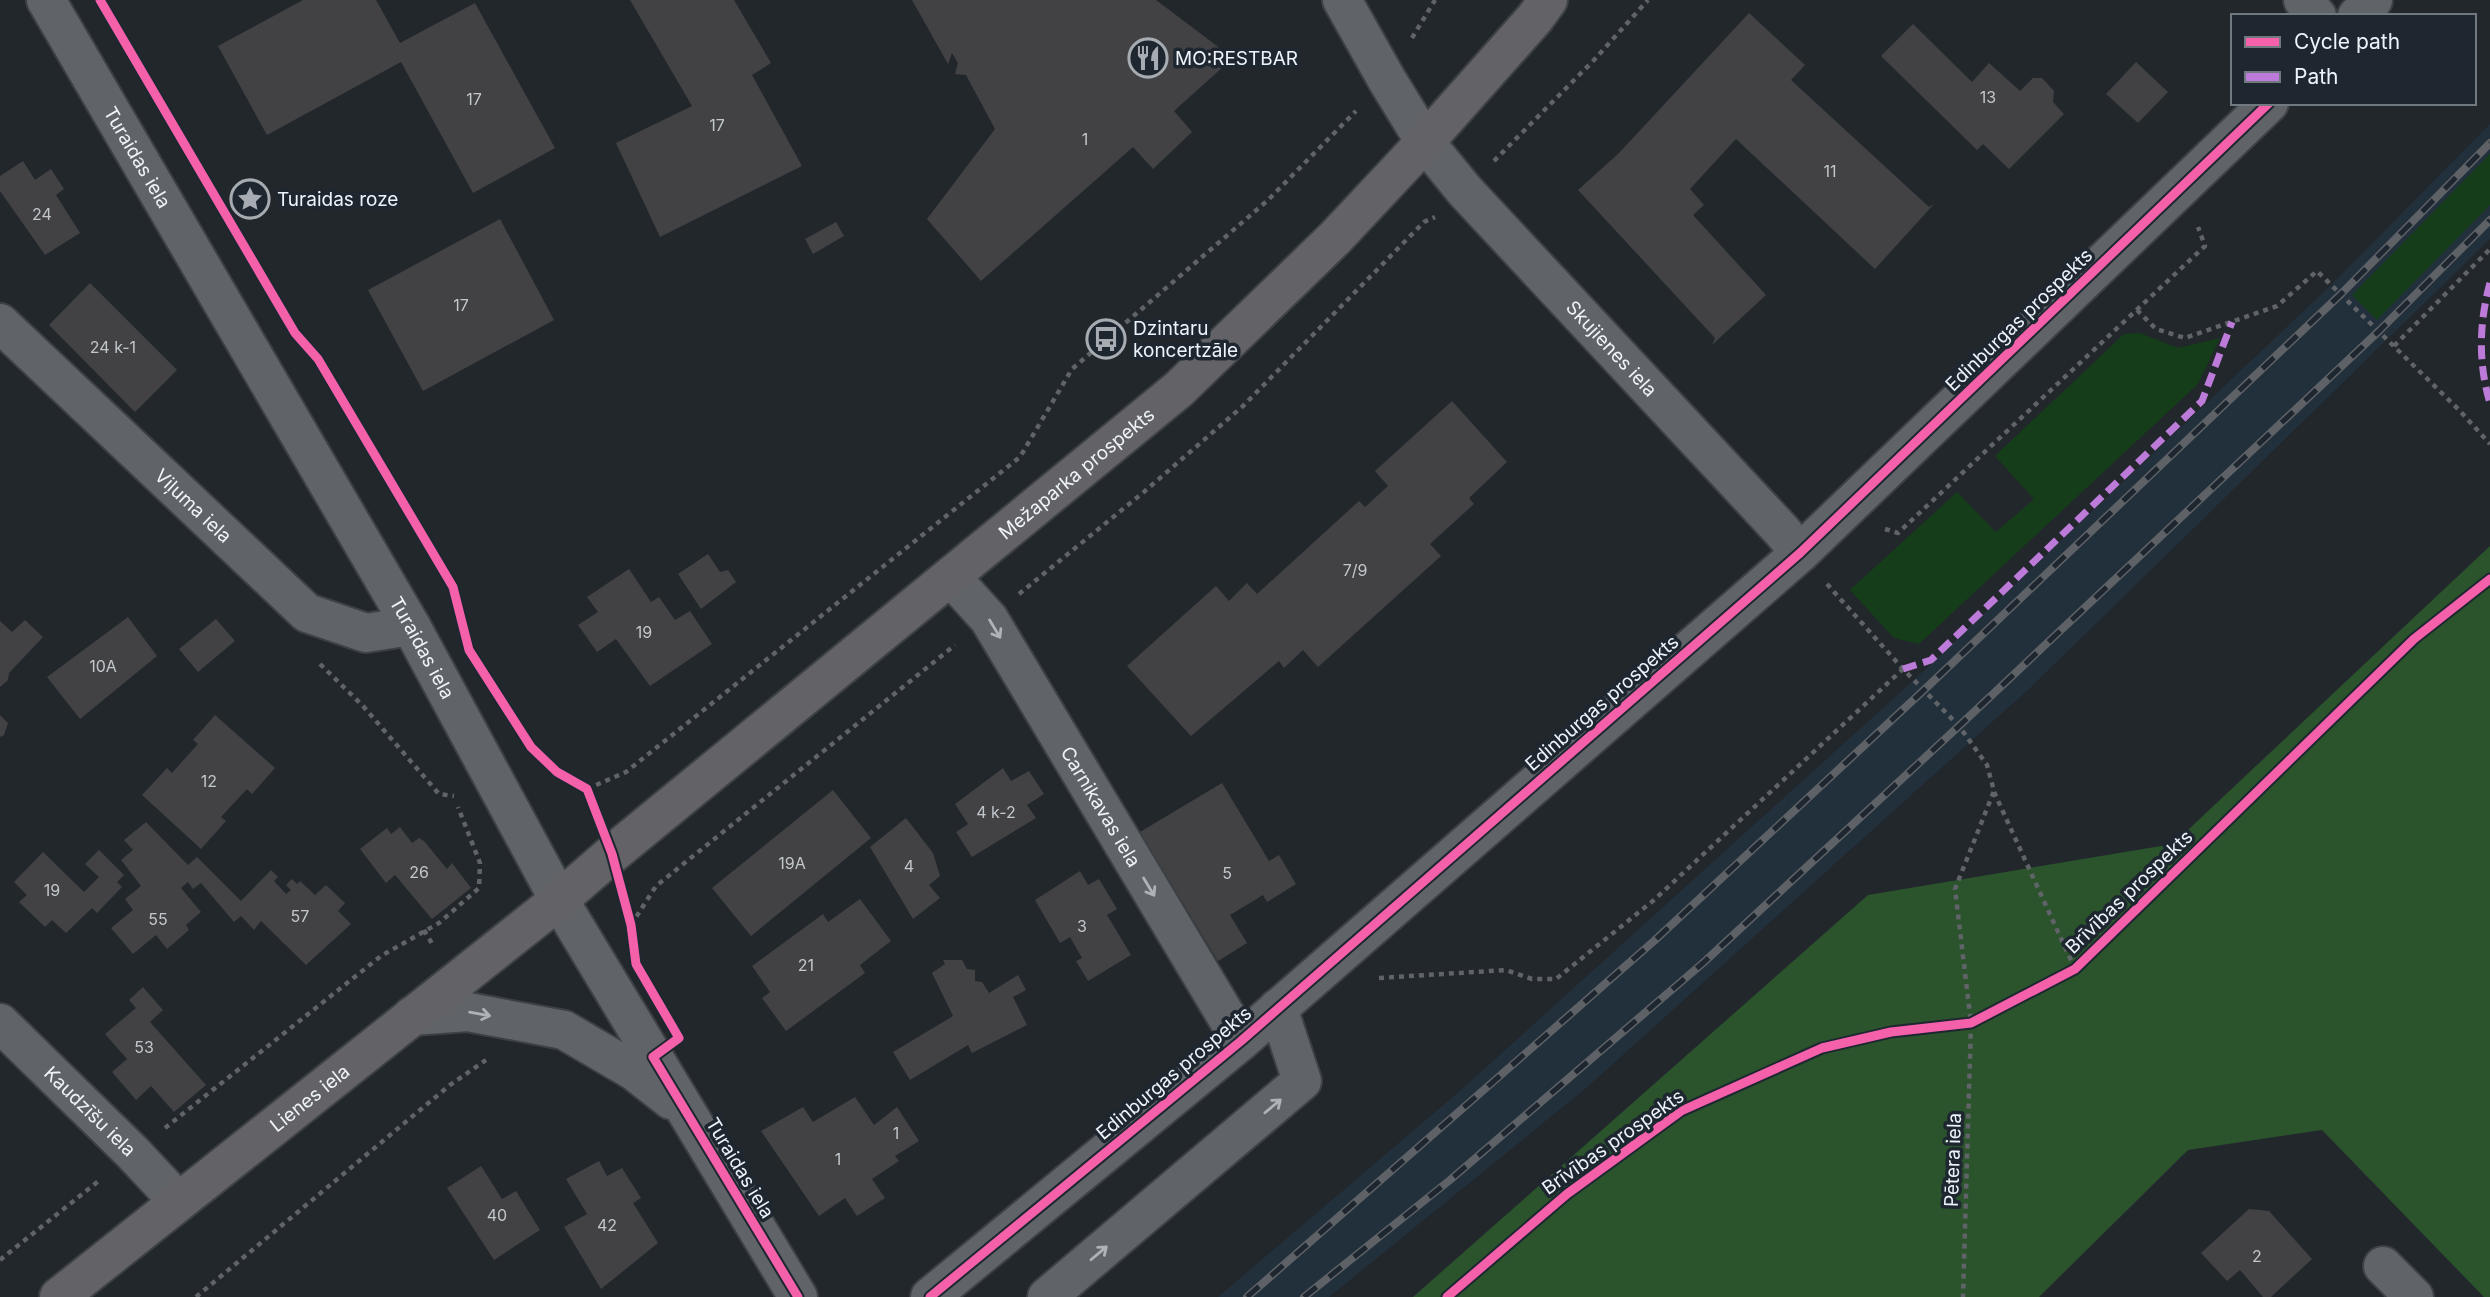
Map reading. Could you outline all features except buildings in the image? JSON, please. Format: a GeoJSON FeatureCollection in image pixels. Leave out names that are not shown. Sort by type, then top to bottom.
{"type":"FeatureCollection","features":[{"type":"Feature","properties":{"kind":"main road","name":"Mežaparka prospekts"},"geometry":{"type":"LineString","coordinates":[[559,900],[1179,388],[1335,238],[1425,142],[1548,0]]}},
{"type":"Feature","properties":{"kind":"main road","name":"Lienes iela"},"geometry":{"type":"LineString","coordinates":[[59,1297],[559,900]]}},
{"type":"Feature","properties":{"kind":"street","name":"Turaidas iela"},"geometry":{"type":"LineString","coordinates":[[46,0],[411,626],[559,900],[798,1297]]}},
{"type":"Feature","properties":{"kind":"street","name":"Skujienes iela"},"geometry":{"type":"LineString","coordinates":[[1342,0],[1425,142],[1465,191],[1800,553]]}},
{"type":"Feature","properties":{"kind":"street"},"geometry":{"type":"LineString","coordinates":[[2303,0],[2315,14]]}},
{"type":"Feature","properties":{"kind":"street"},"geometry":{"type":"LineString","coordinates":[[2359,14],[2372,0]]}},
{"type":"Feature","properties":{"kind":"street","name":"Edinburgas prospekts"},"geometry":{"type":"LineString","coordinates":[[938,1295],[1241,1041],[1800,553],[2267,105]]}},
{"type":"Feature","properties":{"kind":"street","name":"Viļuma iela"},"geometry":{"type":"LineString","coordinates":[[0,323],[307,613],[366,633],[411,626]]}},
{"type":"Feature","properties":{"kind":"street","name":"Carnikavas iela"},"geometry":{"type":"LineString","coordinates":[[951,577],[989,619],[1241,1041]]}},
{"type":"Feature","properties":{"kind":"street"},"geometry":{"type":"LineString","coordinates":[[1047,1297],[1302,1081],[1278,1008]]}},
{"type":"Feature","properties":{"kind":"street"},"geometry":{"type":"LineString","coordinates":[[412,1016],[468,1012],[564,1030],[634,1071],[684,1109]]}},
{"type":"Feature","properties":{"kind":"street","name":"Kaudzīšu iela"},"geometry":{"type":"LineString","coordinates":[[0,1023],[133,1153],[178,1201]]}},
{"type":"Feature","properties":{"kind":"street"},"geometry":{"type":"LineString","coordinates":[[2383,1266],[2414,1297]]}},
{"type":"Feature","properties":{"kind":"path"},"geometry":{"type":"LineString","coordinates":[[100,0],[295,332],[318,359],[453,587],[466,638]]}},
{"type":"Feature","properties":{"kind":"path"},"geometry":{"type":"LineString","coordinates":[[503,704],[531,747],[557,772],[577,784],[587,789],[626,772],[1020,457],[1072,369],[1267,201],[1387,80],[1435,0]]}},
{"type":"Feature","properties":{"kind":"path"},"geometry":{"type":"LineString","coordinates":[[1841,515],[1898,533],[2204,246],[2185,185]]}},
{"type":"Feature","properties":{"kind":"path"},"geometry":{"type":"LineString","coordinates":[[2394,346],[2490,249]]}},
{"type":"Feature","properties":{"kind":"path"},"geometry":{"type":"LineString","coordinates":[[2137,310],[2156,329],[2185,338],[2277,306],[2316,271],[2490,444]]}},
{"type":"Feature","properties":{"kind":"path"},"geometry":{"type":"LineString","coordinates":[[1800,553],[1903,669],[1959,726],[1987,765],[1994,792],[2075,969]]}},
{"type":"Feature","properties":{"kind":"path"},"geometry":{"type":"LineString","coordinates":[[1373,978],[1506,970],[1532,979],[1556,979],[1654,900],[1903,669]]}},
{"type":"Feature","properties":{"kind":"path"},"geometry":{"type":"LineString","coordinates":[[0,1260],[381,956],[439,923],[479,888],[480,863],[454,796]]}},
{"type":"Feature","properties":{"kind":"path"},"geometry":{"type":"LineString","coordinates":[[1958,1025],[1971,1023],[1982,1017]]}},
{"type":"Feature","properties":{"kind":"path"},"geometry":{"type":"LineString","coordinates":[[196,1297],[450,1085],[492,1055]]}},
{"type":"Feature","properties":{"kind":"shaded area"},"geometry":{"type":"Polygon","coordinates":[[[2490,124],[2490,239],[2030,688],[1585,1089],[1329,1297],[1218,1297],[1461,1090],[1914,680],[2331,285],[2490,124]]]}},
{"type":"Feature","properties":{"kind":"green space"},"geometry":{"type":"Polygon","coordinates":[[[2490,154],[2490,205],[2377,320],[2352,295],[2490,154]]]}},
{"type":"Feature","properties":{"kind":"green space"},"geometry":{"type":"Polygon","coordinates":[[[2140,333],[2178,348],[2220,338],[2198,384],[1919,644],[1894,638],[1850,590],[1957,492],[1996,532],[2034,499],[1995,456],[2124,334],[2140,333]]]}},
{"type":"Feature","properties":{"kind":"green space"},"geometry":{"type":"Polygon","coordinates":[[[2490,546],[2490,1297],[2484,1297],[2322,1130],[2188,1150],[2039,1297],[1413,1297],[1868,895],[2173,844],[2490,546]]]}},
{"type":"Feature","properties":{"kind":"railway"},"geometry":{"type":"LineString","coordinates":[[1247,1297],[1654,941],[1924,690],[2341,294],[2490,143]]}},
{"type":"Feature","properties":{"kind":"railway"},"geometry":{"type":"LineString","coordinates":[[1304,1297],[1450,1180],[1703,963],[2379,331],[2490,220]]}},
{"type":"Feature","properties":{"kind":"marked path"},"geometry":{"type":"LineString","coordinates":[[2490,283],[2481,343],[2483,373],[2490,403]]}},
{"type":"Feature","properties":{"kind":"marked path"},"geometry":{"type":"LineString","coordinates":[[1903,669],[1931,660],[2202,401],[2232,322]]}},
{"type":"Feature","properties":{"kind":"cycle path"},"geometry":{"type":"LineString","coordinates":[[100,0],[295,333],[318,359],[453,587],[469,650],[531,747],[557,772],[587,789],[612,854],[631,925],[636,964],[679,1038],[653,1057],[798,1297]]}},
{"type":"Feature","properties":{"kind":"cycle path"},"geometry":{"type":"LineString","coordinates":[[930,1297],[1241,1041],[1800,553],[2267,105]]}},
{"type":"Feature","properties":{"kind":"cycle path","name":"Brīvības prospekts"},"geometry":{"type":"LineString","coordinates":[[1447,1297],[1567,1194],[1681,1111],[1822,1048],[1891,1032],[1971,1023],[2075,969],[2414,639],[2490,579]]}},
{"type":"Feature","properties":{"kind":"place","name":"MO:RESTBAR"},"geometry":{"type":"Point","coordinates":[1148,58]}},
{"type":"Feature","properties":{"kind":"place","name":"Turaidas roze"},"geometry":{"type":"Point","coordinates":[250,199]}},
{"type":"Feature","properties":{"kind":"place","name":"Dzintaru koncertzāle"},"geometry":{"type":"Point","coordinates":[1106,339]}}]}
